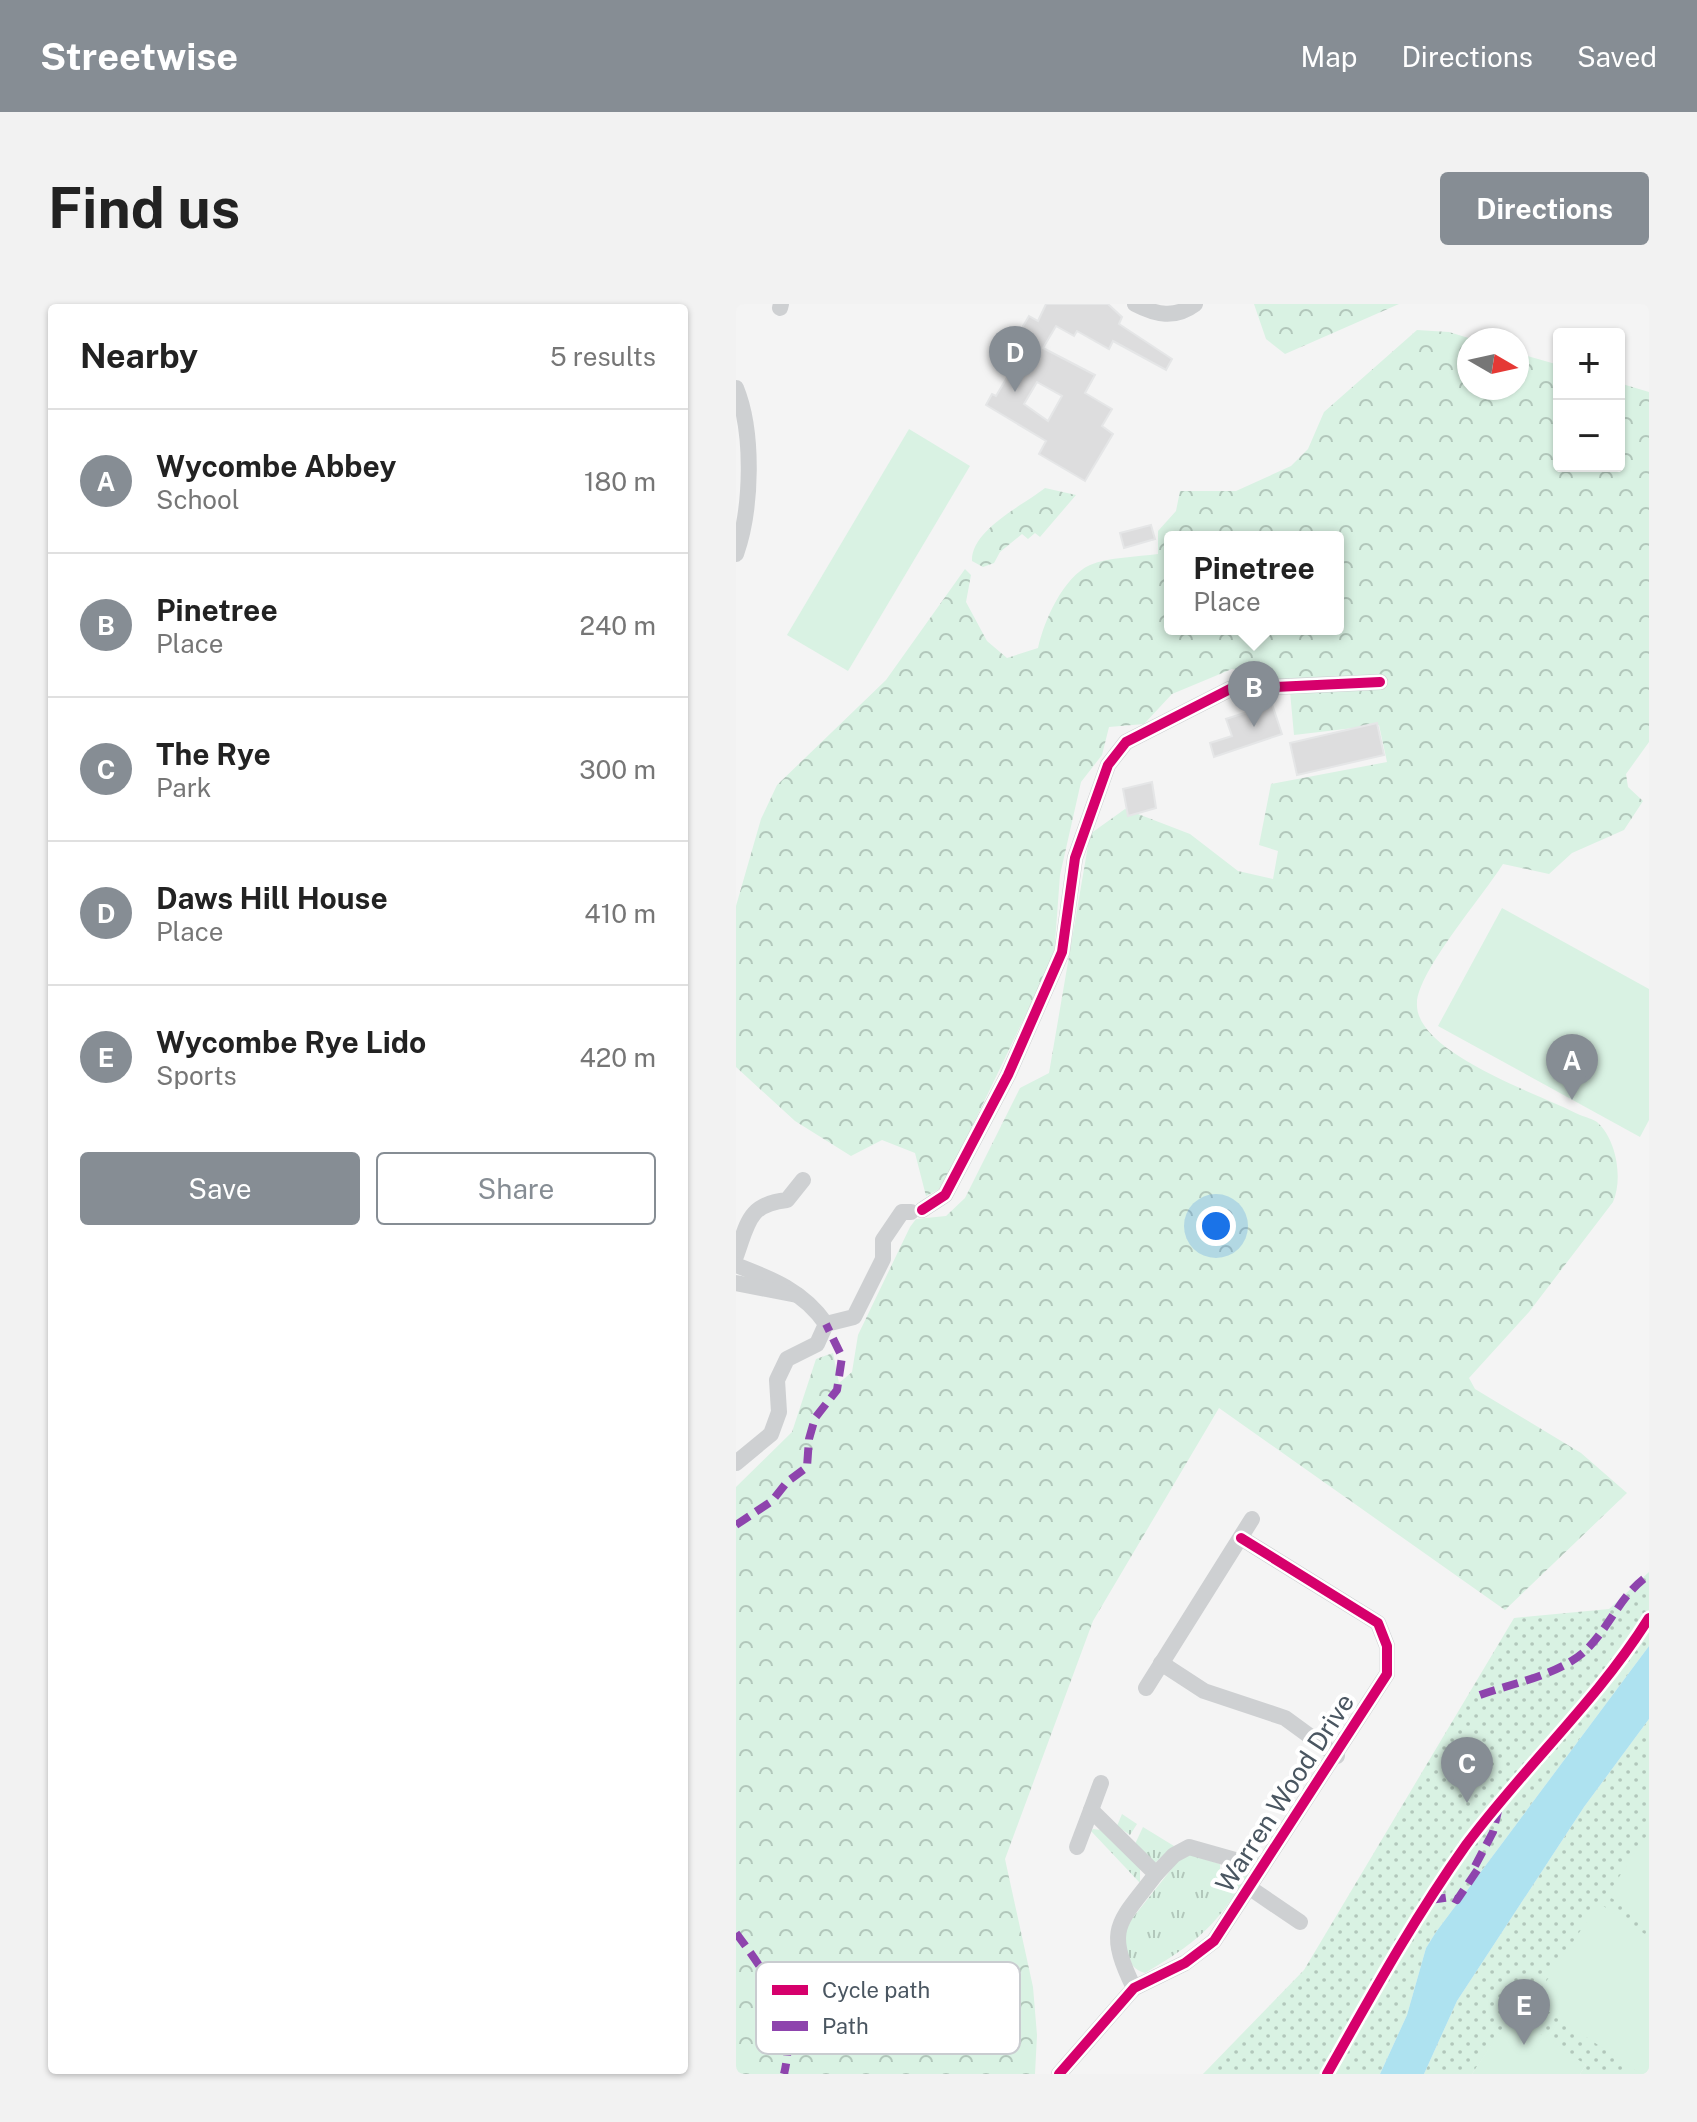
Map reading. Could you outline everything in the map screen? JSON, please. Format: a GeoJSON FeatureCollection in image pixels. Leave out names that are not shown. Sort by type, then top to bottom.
{"type":"FeatureCollection","features":[{"type":"Feature","properties":{"kind":"street"},"geometry":{"type":"LineString","coordinates":[[1135,304],[1159,314],[1174,314],[1195,304]]}},
{"type":"Feature","properties":{"kind":"street"},"geometry":{"type":"LineString","coordinates":[[736,388],[744,420],[748,504],[736,554]]}},
{"type":"Feature","properties":{"kind":"street"},"geometry":{"type":"LineString","coordinates":[[826,1324],[854,1317],[883,1259],[883,1240],[902,1212],[916,1211],[945,1195],[1020,1048],[1062,952],[1075,858],[1108,765],[1126,742],[1230,689],[1380,682]]}},
{"type":"Feature","properties":{"kind":"street"},"geometry":{"type":"LineString","coordinates":[[736,1256],[752,1214],[766,1203],[787,1200],[803,1180]]}},
{"type":"Feature","properties":{"kind":"street"},"geometry":{"type":"LineString","coordinates":[[736,1265],[783,1284],[813,1306],[826,1324]]}},
{"type":"Feature","properties":{"kind":"street"},"geometry":{"type":"LineString","coordinates":[[736,1283],[798,1295]]}},
{"type":"Feature","properties":{"kind":"street"},"geometry":{"type":"LineString","coordinates":[[736,1463],[771,1434],[779,1412],[777,1380],[787,1359],[817,1344],[826,1324]]}},
{"type":"Feature","properties":{"kind":"street"},"geometry":{"type":"LineString","coordinates":[[1146,1688],[1252,1519]]}},
{"type":"Feature","properties":{"kind":"street","name":"Warren Wood Drive"},"geometry":{"type":"LineString","coordinates":[[1059,2074],[1134,1988],[1185,1963],[1214,1941],[1337,1756],[1387,1674],[1387,1646],[1378,1623],[1241,1538]]}},
{"type":"Feature","properties":{"kind":"street"},"geometry":{"type":"LineString","coordinates":[[1161,1663],[1204,1691],[1285,1718],[1337,1756]]}},
{"type":"Feature","properties":{"kind":"street"},"geometry":{"type":"LineString","coordinates":[[1077,1847],[1101,1783]]}},
{"type":"Feature","properties":{"kind":"street"},"geometry":{"type":"LineString","coordinates":[[1091,1810],[1156,1874]]}},
{"type":"Feature","properties":{"kind":"street"},"geometry":{"type":"LineString","coordinates":[[1134,1988],[1117,1954],[1119,1924],[1156,1874],[1174,1855],[1189,1847],[1235,1860]]}},
{"type":"Feature","properties":{"kind":"street","name":"Warren Wood Drive"},"geometry":{"type":"LineString","coordinates":[[1250,1888],[1300,1922]]}},
{"type":"Feature","properties":{"kind":"green space"},"geometry":{"type":"Polygon","coordinates":[[[1254,304],[1399,304],[1285,354],[1266,339],[1254,304]]]}},
{"type":"Feature","properties":{"kind":"green space"},"geometry":{"type":"Polygon","coordinates":[[[1417,330],[1457,334],[1457,400],[1529,400],[1529,356],[1553,363],[1553,472],[1625,472],[1625,385],[1649,392],[1649,742],[1626,774],[1628,787],[1643,801],[1624,830],[1572,853],[1549,874],[1503,864],[1439,953],[1420,989],[1417,1003],[1422,1021],[1436,1039],[1457,1055],[1511,1084],[1595,1121],[1609,1139],[1618,1171],[1613,1202],[1529,1312],[1469,1378],[1475,1389],[1581,1453],[1627,1493],[1505,1610],[1219,1408],[1093,1621],[1005,1859],[1033,1987],[1037,2035],[1035,2074],[736,2074],[736,1487],[792,1432],[816,1359],[833,1353],[839,1383],[852,1372],[858,1335],[910,1227],[916,1219],[946,1216],[965,1198],[1020,1088],[1049,1073],[1090,834],[1125,809],[1190,834],[1238,871],[1273,879],[1278,851],[1259,845],[1271,784],[1387,762],[1379,725],[1294,735],[1289,681],[1232,669],[1172,694],[1144,724],[1109,727],[1102,755],[1081,782],[1060,875],[1054,956],[943,1187],[926,1196],[915,1153],[882,1140],[851,1156],[795,1121],[736,1067],[736,906],[761,819],[777,785],[886,680],[965,569],[971,575],[966,602],[987,641],[1007,658],[1038,648],[1056,601],[1080,571],[1106,560],[1158,554],[1158,531],[1176,511],[1180,491],[1236,491],[1291,466],[1308,449],[1324,412],[1417,330]]]}},
{"type":"Feature","properties":{"kind":"green space"},"geometry":{"type":"Polygon","coordinates":[[[909,429],[970,466],[848,671],[787,635],[909,429]]]}},
{"type":"Feature","properties":{"kind":"green space"},"geometry":{"type":"Polygon","coordinates":[[[1045,488],[1076,495],[1040,537],[1035,533],[1028,539],[1022,534],[1000,552],[994,563],[983,567],[972,561],[974,550],[989,529],[1045,488]]]}},
{"type":"Feature","properties":{"kind":"green space"},"geometry":{"type":"Polygon","coordinates":[[[1502,908],[1649,989],[1649,1120],[1640,1137],[1438,1026],[1502,908]]]}},
{"type":"Feature","properties":{"kind":"green space"},"geometry":{"type":"Polygon","coordinates":[[[1649,1572],[1649,1646],[1436,1932],[1426,1948],[1407,2015],[1380,2074],[1203,2074],[1304,1970],[1514,1618],[1609,1609],[1649,1572]]]}},
{"type":"Feature","properties":{"kind":"green space"},"geometry":{"type":"Polygon","coordinates":[[[1649,1719],[1649,2074],[1580,2074],[1586,2065],[1507,2023],[1472,2074],[1424,2074],[1457,2001],[1584,1807],[1649,1719]]]}},
{"type":"Feature","properties":{"kind":"green space"},"geometry":{"type":"Polygon","coordinates":[[[1122,1814],[1137,1824],[1130,1835],[1117,1826],[1122,1814]]]}},
{"type":"Feature","properties":{"kind":"green space"},"geometry":{"type":"Polygon","coordinates":[[[1143,1827],[1174,1846],[1155,1863],[1135,1844],[1143,1827]]]}},
{"type":"Feature","properties":{"kind":"green space"},"geometry":{"type":"Polygon","coordinates":[[[1101,1830],[1140,1868],[1140,1883],[1091,1831],[1101,1830]]]}},
{"type":"Feature","properties":{"kind":"green space"},"geometry":{"type":"Polygon","coordinates":[[[1649,1832],[1649,1923],[1607,1895],[1649,1832]]]}},
{"type":"Feature","properties":{"kind":"green space"},"geometry":{"type":"Polygon","coordinates":[[[1188,1854],[1220,1864],[1220,1872],[1230,1873],[1246,1862],[1249,1855],[1258,1858],[1211,1925],[1184,1948],[1145,1973],[1129,1960],[1125,1939],[1127,1925],[1181,1857],[1188,1854]]]}},
{"type":"Feature","properties":{"kind":"green space"},"geometry":{"type":"Polygon","coordinates":[[[1599,1903],[1649,1937],[1649,2074],[1641,2074],[1533,2001],[1599,1903]]]}},
{"type":"Feature","properties":{"kind":"green space"},"geometry":{"type":"Polygon","coordinates":[[[1517,2018],[1586,2065],[1580,2074],[1472,2074],[1506,2023],[1511,2026],[1517,2018]]]}},
{"type":"Feature","properties":{"kind":"water"},"geometry":{"type":"Polygon","coordinates":[[[1649,1646],[1649,1719],[1584,1807],[1457,2001],[1424,2074],[1380,2074],[1407,2015],[1426,1948],[1436,1932],[1649,1646]]]}},
{"type":"Feature","properties":{"kind":"building"},"geometry":{"type":"Polygon","coordinates":[[[1046,304],[1108,304],[1122,317],[1119,324],[1172,359],[1166,370],[1113,341],[1109,349],[1077,331],[1074,336],[1056,326],[1043,348],[1095,375],[1085,393],[1112,409],[1102,426],[1113,434],[1085,481],[1039,454],[1046,441],[986,405],[992,394],[996,396],[1031,337],[1020,331],[1029,316],[1038,321],[1046,304]],[[1037,382],[1024,404],[1048,421],[1062,396],[1037,382]]]}},
{"type":"Feature","properties":{"kind":"building"},"geometry":{"type":"Polygon","coordinates":[[[1151,525],[1155,539],[1124,548],[1120,533],[1151,525]]]}},
{"type":"Feature","properties":{"kind":"building"},"geometry":{"type":"Polygon","coordinates":[[[1272,704],[1282,734],[1214,757],[1210,743],[1232,736],[1226,719],[1272,704]]]}},
{"type":"Feature","properties":{"kind":"building"},"geometry":{"type":"Polygon","coordinates":[[[1377,723],[1384,755],[1297,775],[1290,743],[1377,723]]]}},
{"type":"Feature","properties":{"kind":"building"},"geometry":{"type":"Polygon","coordinates":[[[1152,782],[1156,808],[1128,816],[1123,789],[1152,782]]]}},
{"type":"Feature","properties":{"kind":"marked path"},"geometry":{"type":"LineString","coordinates":[[736,1525],[772,1501],[787,1482],[807,1467],[809,1439],[815,1418],[837,1390],[842,1357],[826,1324]]}},
{"type":"Feature","properties":{"kind":"marked path"},"geometry":{"type":"LineString","coordinates":[[1480,1695],[1538,1677],[1578,1656],[1597,1638],[1631,1591],[1649,1575]]}},
{"type":"Feature","properties":{"kind":"marked path"},"geometry":{"type":"LineString","coordinates":[[1475,1866],[1493,1832],[1498,1811]]}},
{"type":"Feature","properties":{"kind":"marked path"},"geometry":{"type":"LineString","coordinates":[[1430,1900],[1451,1897],[1457,1900],[1478,1869]]}},
{"type":"Feature","properties":{"kind":"marked path"},"geometry":{"type":"LineString","coordinates":[[736,1933],[757,1962]]}},
{"type":"Feature","properties":{"kind":"marked path"},"geometry":{"type":"LineString","coordinates":[[784,2074],[787,2054]]}},
{"type":"Feature","properties":{"kind":"cycle path"},"geometry":{"type":"LineString","coordinates":[[922,1210],[945,1195],[1008,1075],[1062,952],[1075,858],[1108,765],[1126,742],[1230,689],[1380,682]]}},
{"type":"Feature","properties":{"kind":"cycle path"},"geometry":{"type":"LineString","coordinates":[[1059,2074],[1134,1988],[1185,1963],[1214,1941],[1387,1674],[1387,1646],[1378,1623],[1241,1538]]}},
{"type":"Feature","properties":{"kind":"cycle path"},"geometry":{"type":"LineString","coordinates":[[1327,2074],[1411,1929],[1466,1845],[1607,1678],[1649,1618]]}},
{"type":"Feature","properties":{"kind":"place","name":"Daws Hill House"},"geometry":{"type":"Point","coordinates":[1015,392]}},
{"type":"Feature","properties":{"kind":"place","name":"Pinetree"},"geometry":{"type":"Point","coordinates":[1254,727]}},
{"type":"Feature","properties":{"kind":"place","name":"Wycombe Abbey"},"geometry":{"type":"Point","coordinates":[1572,1100]}},
{"type":"Feature","properties":{"kind":"place","name":"The Rye"},"geometry":{"type":"Point","coordinates":[1467,1803]}},
{"type":"Feature","properties":{"kind":"place","name":"Wycombe Rye Lido"},"geometry":{"type":"Point","coordinates":[1524,2045]}}]}
